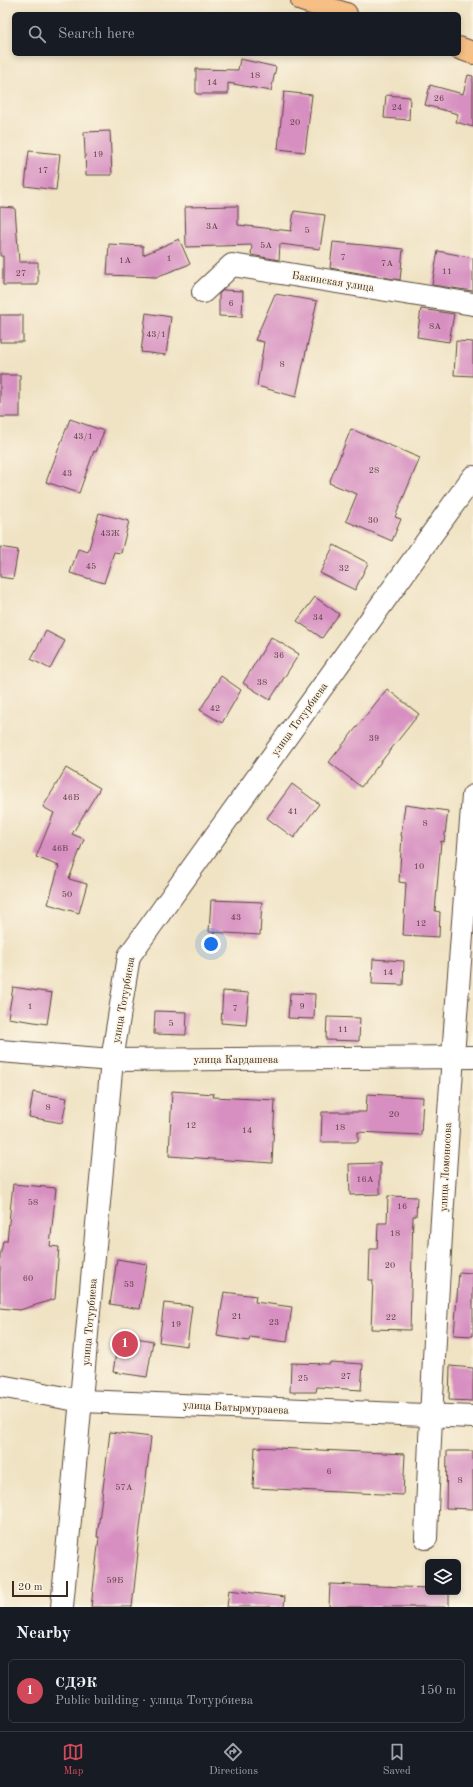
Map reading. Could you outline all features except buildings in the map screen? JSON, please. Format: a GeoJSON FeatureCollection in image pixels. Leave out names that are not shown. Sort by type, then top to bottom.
{"type":"FeatureCollection","features":[{"type":"Feature","properties":{"kind":"main road"},"geometry":{"type":"LineString","coordinates":[[302,0],[324,4],[342,12]]}},
{"type":"Feature","properties":{"kind":"street","name":"Бакинская улица"},"geometry":{"type":"LineString","coordinates":[[203,292],[232,265],[473,304]]}},
{"type":"Feature","properties":{"kind":"street","name":"улица Тотурбиева"},"geometry":{"type":"LineString","coordinates":[[62,1607],[112,1060],[128,956],[473,477]]}},
{"type":"Feature","properties":{"kind":"street","name":"улица Ломоносова"},"geometry":{"type":"LineString","coordinates":[[426,1538],[431,1416],[462,1057],[473,796]]}},
{"type":"Feature","properties":{"kind":"street","name":"улица Кардашева"},"geometry":{"type":"LineString","coordinates":[[0,1051],[112,1060],[462,1057]]}},
{"type":"Feature","properties":{"kind":"street","name":"улица Батырмурзаева"},"geometry":{"type":"LineString","coordinates":[[0,1386],[82,1401],[473,1417]]}},
{"type":"Feature","properties":{"kind":"place","name":"СДЭК"},"geometry":{"type":"Point","coordinates":[125,1344]}}]}
